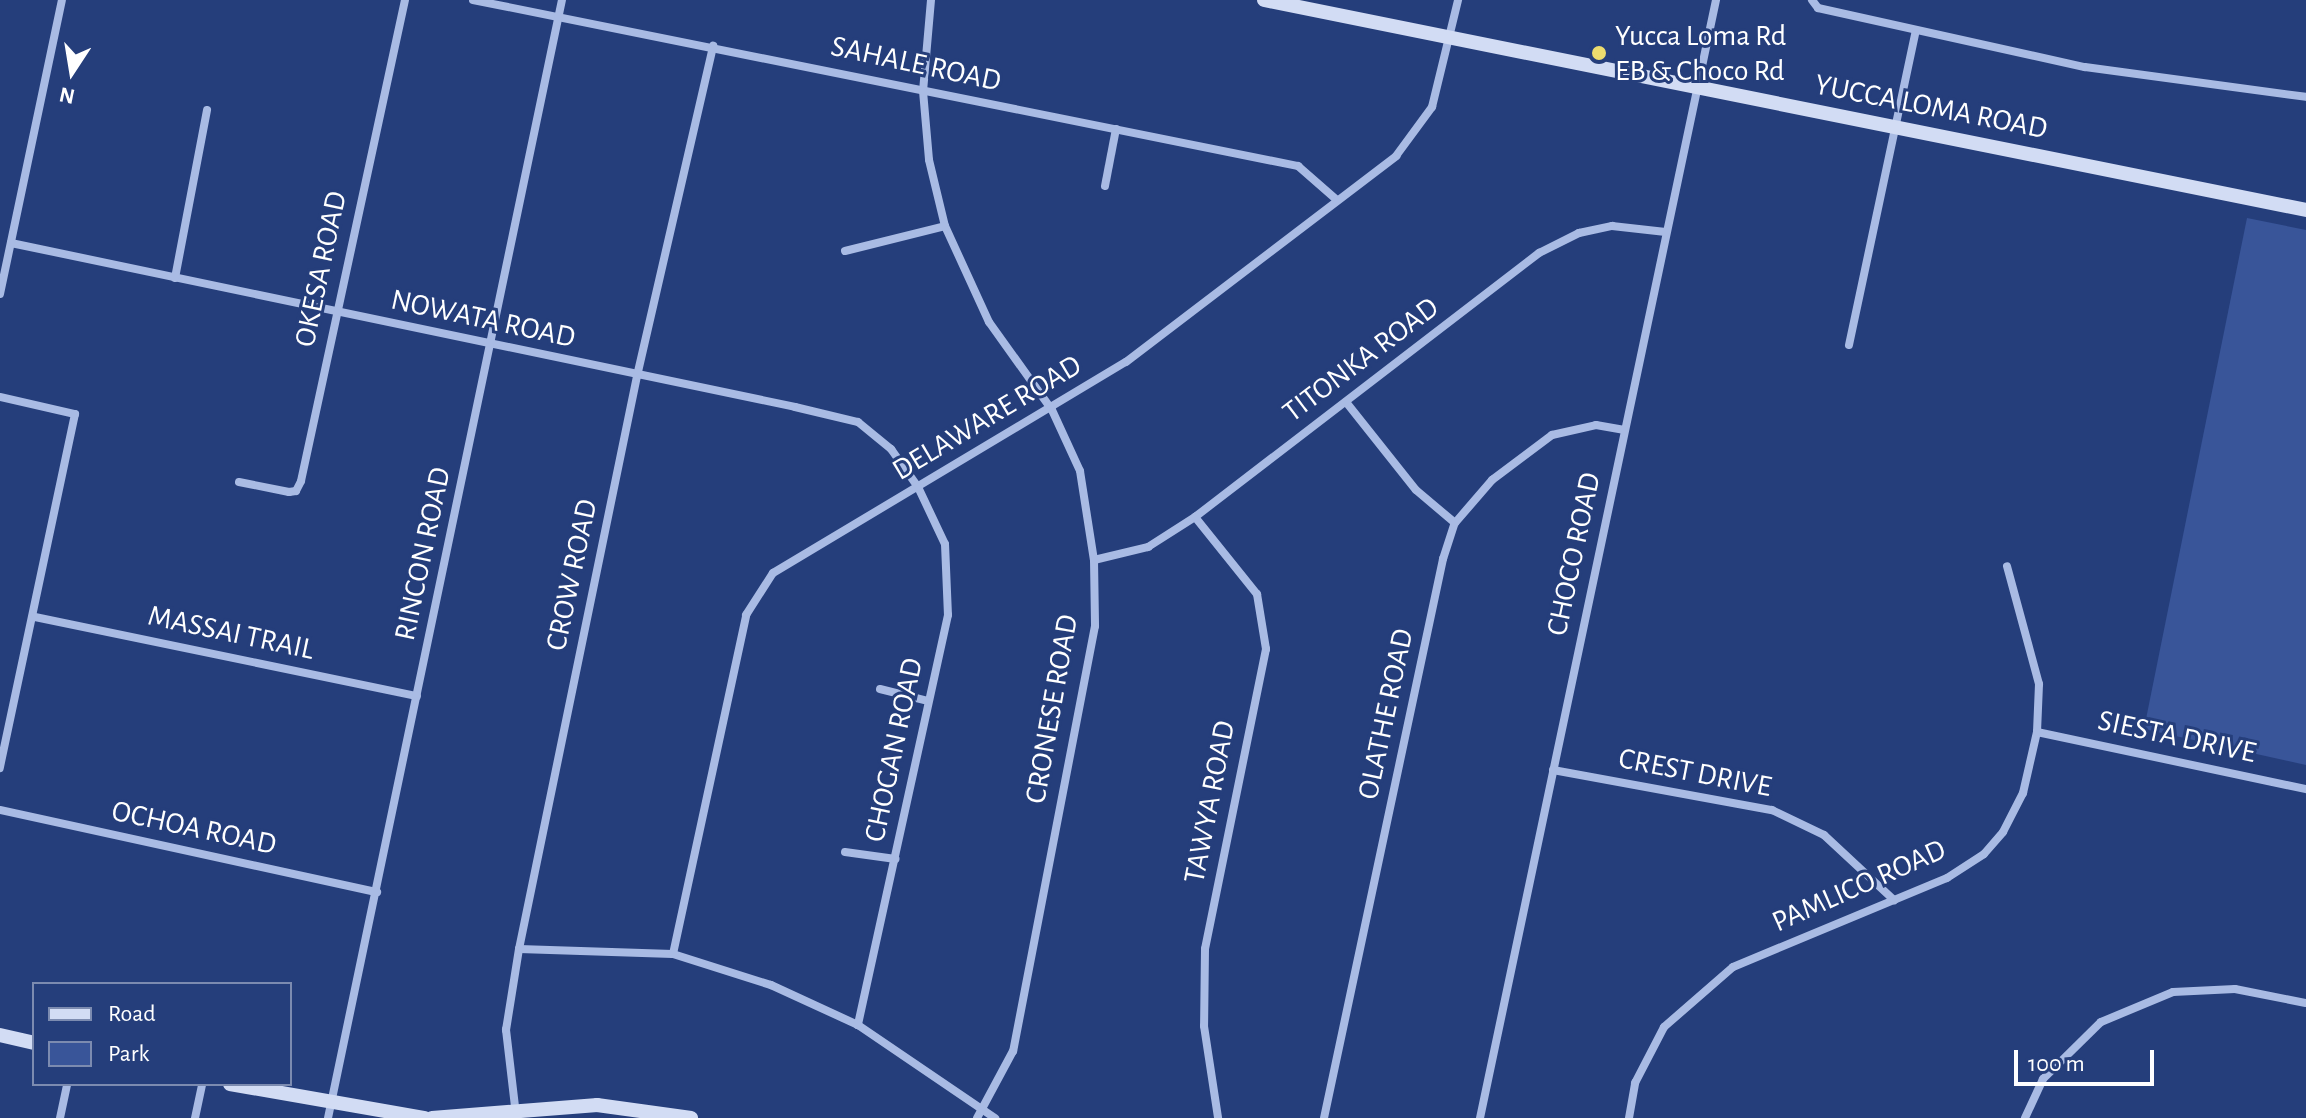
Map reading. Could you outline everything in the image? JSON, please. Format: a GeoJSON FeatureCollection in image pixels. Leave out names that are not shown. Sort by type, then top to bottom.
{"type":"FeatureCollection","features":[{"type":"Feature","properties":{"kind":"main road","name":"YUCCA LOMA ROAD"},"geometry":{"type":"LineString","coordinates":[[1264,0],[2306,210]]}},
{"type":"Feature","properties":{"kind":"main road"},"geometry":{"type":"LineString","coordinates":[[0,1035],[32,1043]]}},
{"type":"Feature","properties":{"kind":"main road"},"geometry":{"type":"LineString","coordinates":[[237,1086],[329,1112],[425,1118]]}},
{"type":"Feature","properties":{"kind":"main road"},"geometry":{"type":"LineString","coordinates":[[432,1118],[516,1115],[597,1105],[691,1118]]}},
{"type":"Feature","properties":{"kind":"street"},"geometry":{"type":"LineString","coordinates":[[0,294],[62,0]]}},
{"type":"Feature","properties":{"kind":"street","name":"OKESA ROAD"},"geometry":{"type":"LineString","coordinates":[[239,482],[296,491],[405,0]]}},
{"type":"Feature","properties":{"kind":"street","name":"SAHALE ROAD"},"geometry":{"type":"LineString","coordinates":[[473,0],[1298,166],[1337,200]]}},
{"type":"Feature","properties":{"kind":"street","name":"RINCON ROAD"},"geometry":{"type":"LineString","coordinates":[[329,1112],[492,347],[562,0]]}},
{"type":"Feature","properties":{"kind":"street","name":"CRONESE ROAD"},"geometry":{"type":"LineString","coordinates":[[931,0],[923,91],[929,160],[945,226],[989,322],[1052,410],[1080,471],[1094,560],[1095,626],[1013,1051],[979,1114]]}},
{"type":"Feature","properties":{"kind":"street","name":"DELAWARE ROAD"},"geometry":{"type":"LineString","coordinates":[[673,954],[746,615],[773,573],[1052,410],[1126,362],[1396,156],[1432,107],[1458,0]]}},
{"type":"Feature","properties":{"kind":"street","name":"CHOCO ROAD"},"geometry":{"type":"LineString","coordinates":[[1480,1118],[1716,0]]}},
{"type":"Feature","properties":{"kind":"street"},"geometry":{"type":"LineString","coordinates":[[1812,0],[1818,8],[2085,67],[2306,97]]}},
{"type":"Feature","properties":{"kind":"street"},"geometry":{"type":"LineString","coordinates":[[1849,345],[1916,31]]}},
{"type":"Feature","properties":{"kind":"street","name":"CROW ROAD"},"geometry":{"type":"LineString","coordinates":[[516,1115],[506,1030],[519,949],[637,376],[713,46]]}},
{"type":"Feature","properties":{"kind":"street"},"geometry":{"type":"LineString","coordinates":[[175,278],[207,110]]}},
{"type":"Feature","properties":{"kind":"street"},"geometry":{"type":"LineString","coordinates":[[1105,186],[1116,129]]}},
{"type":"Feature","properties":{"kind":"street"},"geometry":{"type":"LineString","coordinates":[[845,251],[945,226]]}},
{"type":"Feature","properties":{"kind":"street","name":"TITONKA ROAD"},"geometry":{"type":"LineString","coordinates":[[1094,560],[1148,547],[1195,517],[1539,253],[1579,233],[1612,226],[1666,232]]}},
{"type":"Feature","properties":{"kind":"street","name":"NOWATA ROAD"},"geometry":{"type":"LineString","coordinates":[[11,243],[858,422],[891,449],[918,487]]}},
{"type":"Feature","properties":{"kind":"street"},"geometry":{"type":"LineString","coordinates":[[0,397],[75,414],[35,617],[0,768]]}},
{"type":"Feature","properties":{"kind":"street"},"geometry":{"type":"LineString","coordinates":[[1346,402],[1416,490],[1455,523]]}},
{"type":"Feature","properties":{"kind":"street","name":"OLATHE ROAD"},"geometry":{"type":"LineString","coordinates":[[1324,1118],[1443,559],[1455,523],[1492,480],[1552,435],[1596,425],[1625,430]]}},
{"type":"Feature","properties":{"kind":"street","name":"CHOGAN ROAD"},"geometry":{"type":"LineString","coordinates":[[858,1025],[948,615],[945,544],[918,487]]}},
{"type":"Feature","properties":{"kind":"street","name":"TAWYA ROAD"},"geometry":{"type":"LineString","coordinates":[[1195,517],[1257,594],[1266,649],[1205,949],[1204,1026],[1218,1118]]}},
{"type":"Feature","properties":{"kind":"street","name":"PAMLICO ROAD"},"geometry":{"type":"LineString","coordinates":[[1629,1118],[1635,1083],[1664,1027],[1733,967],[1947,878],[1984,854],[2003,832],[2023,793],[2037,732],[2039,684],[2007,566]]}},
{"type":"Feature","properties":{"kind":"street","name":"MASSAI TRAIL"},"geometry":{"type":"LineString","coordinates":[[35,617],[417,696]]}},
{"type":"Feature","properties":{"kind":"street"},"geometry":{"type":"LineString","coordinates":[[880,689],[928,701]]}},
{"type":"Feature","properties":{"kind":"street","name":"SIESTA DRIVE"},"geometry":{"type":"LineString","coordinates":[[2037,732],[2306,789]]}},
{"type":"Feature","properties":{"kind":"street","name":"CREST DRIVE"},"geometry":{"type":"LineString","coordinates":[[1553,770],[1772,810],[1824,835],[1894,900]]}},
{"type":"Feature","properties":{"kind":"street","name":"OCHOA ROAD"},"geometry":{"type":"LineString","coordinates":[[0,810],[377,892]]}},
{"type":"Feature","properties":{"kind":"street"},"geometry":{"type":"LineString","coordinates":[[845,852],[896,859]]}},
{"type":"Feature","properties":{"kind":"street"},"geometry":{"type":"LineString","coordinates":[[519,949],[673,954],[771,985],[858,1025],[979,1114],[995,1118]]}},
{"type":"Feature","properties":{"kind":"street"},"geometry":{"type":"LineString","coordinates":[[2025,1118],[2043,1079],[2101,1022],[2173,992],[2235,989],[2306,1003]]}},
{"type":"Feature","properties":{"kind":"street"},"geometry":{"type":"LineString","coordinates":[[60,1118],[67,1086]]}},
{"type":"Feature","properties":{"kind":"street"},"geometry":{"type":"LineString","coordinates":[[195,1118],[202,1086]]}},
{"type":"Feature","properties":{"kind":"green space"},"geometry":{"type":"Polygon","coordinates":[[[2247,218],[2306,230],[2306,765],[2144,729],[2247,218]]]}},
{"type":"Feature","properties":{"kind":"place","name":"Yucca Loma Rd EB & Choco Rd"},"geometry":{"type":"Point","coordinates":[1599,53]}}]}
